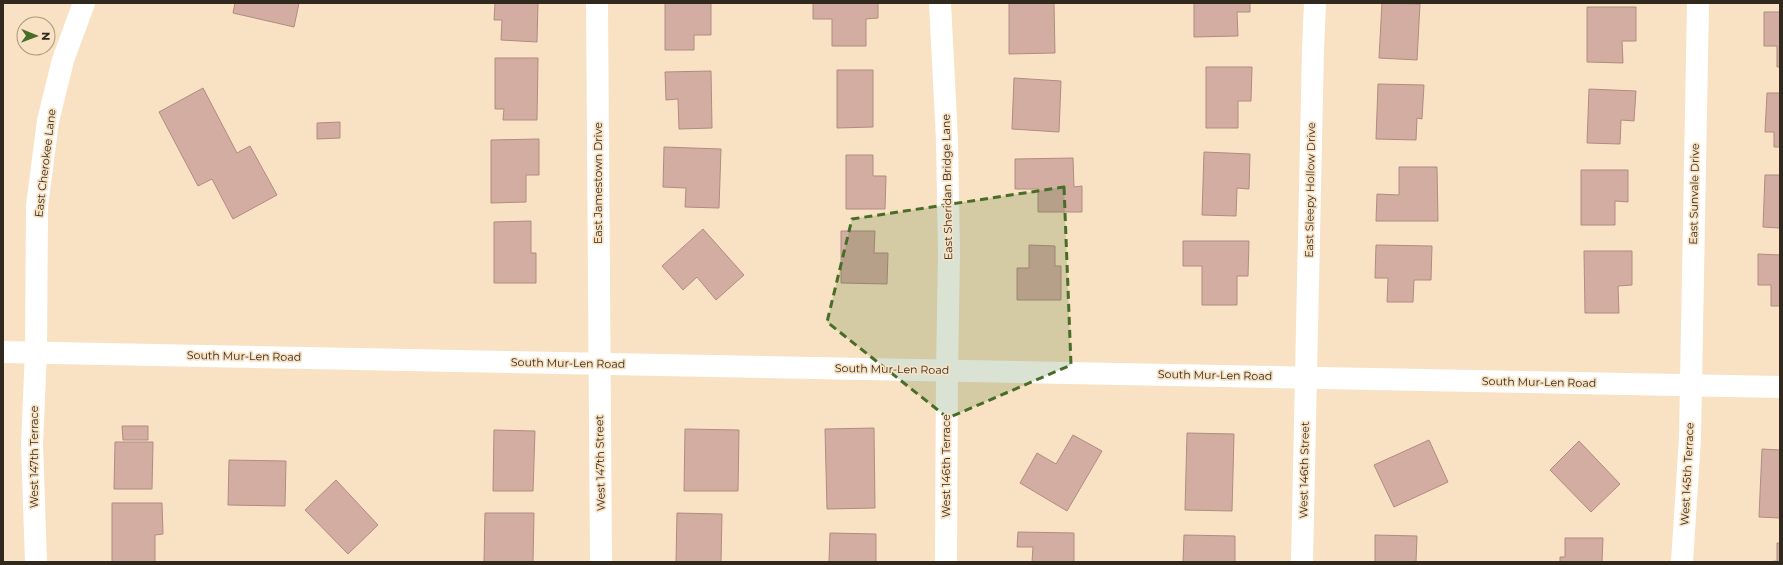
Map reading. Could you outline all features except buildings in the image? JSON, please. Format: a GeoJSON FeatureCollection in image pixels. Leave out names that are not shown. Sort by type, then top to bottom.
{"type":"FeatureCollection","features":[{"type":"Feature","properties":{"kind":"street","name":"East Cherokee Lane"},"geometry":{"type":"LineString","coordinates":[[36,352],[37,206],[48,121],[63,60],[84,3]]}},
{"type":"Feature","properties":{"kind":"street","name":"East Jamestown Drive"},"geometry":{"type":"LineString","coordinates":[[597,3],[599,364]]}},
{"type":"Feature","properties":{"kind":"street","name":"East Sheridan Bridge Lane"},"geometry":{"type":"LineString","coordinates":[[940,3],[948,163],[949,255],[947,370]]}},
{"type":"Feature","properties":{"kind":"street","name":"East Sleepy Hollow Drive"},"geometry":{"type":"LineString","coordinates":[[1306,377],[1312,49],[1315,3]]}},
{"type":"Feature","properties":{"kind":"street","name":"East Sunvale Drive"},"geometry":{"type":"LineString","coordinates":[[1690,385],[1698,3]]}},
{"type":"Feature","properties":{"kind":"street","name":"South Mur-Len Road"},"geometry":{"type":"LineString","coordinates":[[3,352],[1780,387]]}},
{"type":"Feature","properties":{"kind":"street","name":"West 147th Terrace"},"geometry":{"type":"LineString","coordinates":[[36,352],[32,445],[36,562]]}},
{"type":"Feature","properties":{"kind":"street","name":"West 147th Street"},"geometry":{"type":"LineString","coordinates":[[599,364],[601,562]]}},
{"type":"Feature","properties":{"kind":"street","name":"West 146th Terrace"},"geometry":{"type":"LineString","coordinates":[[946,562],[947,370]]}},
{"type":"Feature","properties":{"kind":"street","name":"West 146th Street"},"geometry":{"type":"LineString","coordinates":[[1302,562],[1306,377]]}},
{"type":"Feature","properties":{"kind":"street","name":"West 145th Terrace"},"geometry":{"type":"LineString","coordinates":[[1682,562],[1690,438],[1690,385]]}},
{"type":"Feature","properties":{"kind":"highlighted area"},"geometry":{"type":"Polygon","coordinates":[[[1064,187],[1071,365],[948,418],[827,322],[852,219],[1064,187]]]}}]}
